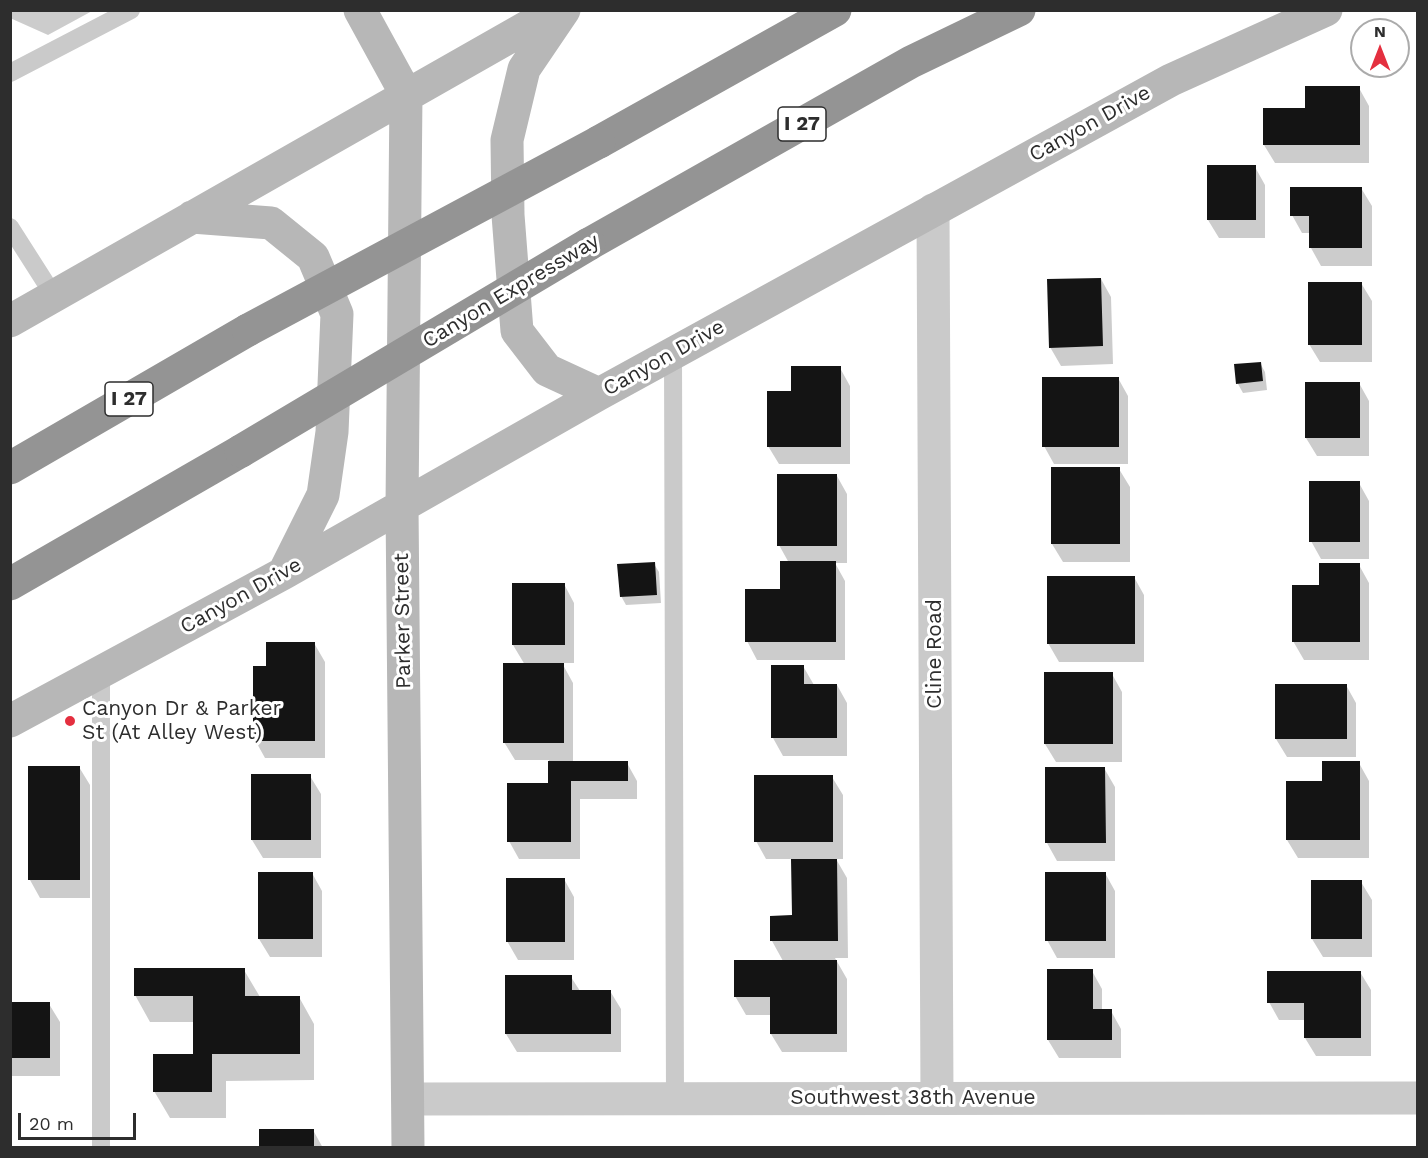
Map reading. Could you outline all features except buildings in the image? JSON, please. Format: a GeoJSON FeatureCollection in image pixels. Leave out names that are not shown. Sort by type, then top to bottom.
{"type":"FeatureCollection","features":[{"type":"Feature","properties":{"kind":"highway","name":"I 27"},"geometry":{"type":"LineString","coordinates":[[10,468],[248,330],[599,142],[835,10]]}},
{"type":"Feature","properties":{"kind":"highway","name":"Canyon Expressway"},"geometry":{"type":"LineString","coordinates":[[10,584],[589,244],[910,62],[1019,10]]}},
{"type":"Feature","properties":{"kind":"main road"},"geometry":{"type":"LineString","coordinates":[[360,10],[406,94]]}},
{"type":"Feature","properties":{"kind":"main road"},"geometry":{"type":"LineString","coordinates":[[10,321],[557,10]]}},
{"type":"Feature","properties":{"kind":"main road"},"geometry":{"type":"LineString","coordinates":[[564,10],[524,69],[507,140],[508,215],[517,331],[546,370],[599,394]]}},
{"type":"Feature","properties":{"kind":"main road","name":"Canyon Drive"},"geometry":{"type":"LineString","coordinates":[[10,721],[284,573],[599,394],[1171,80],[1326,10]]}},
{"type":"Feature","properties":{"kind":"main road","name":"Parker Street"},"geometry":{"type":"LineString","coordinates":[[406,94],[402,506],[408,1148]]}},
{"type":"Feature","properties":{"kind":"main road"},"geometry":{"type":"LineString","coordinates":[[192,217],[271,223],[313,257],[337,314],[332,432],[323,495],[284,573]]}},
{"type":"Feature","properties":{"kind":"street","name":"Cline Road"},"geometry":{"type":"LineString","coordinates":[[933,210],[938,1098]]}},
{"type":"Feature","properties":{"kind":"street","name":"Southwest 38th Avenue"},"geometry":{"type":"LineString","coordinates":[[408,1099],[1418,1098]]}},
{"type":"Feature","properties":{"kind":"lane"},"geometry":{"type":"LineString","coordinates":[[10,73],[131,10]]}},
{"type":"Feature","properties":{"kind":"lane"},"geometry":{"type":"LineString","coordinates":[[10,227],[54,296]]}},
{"type":"Feature","properties":{"kind":"lane"},"geometry":{"type":"LineString","coordinates":[[673,354],[675,1099]]}},
{"type":"Feature","properties":{"kind":"lane"},"geometry":{"type":"LineString","coordinates":[[101,672],[101,1148]]}},
{"type":"Feature","properties":{"kind":"place","name":"Canyon Dr & Parker St (At Alley West)"},"geometry":{"type":"Point","coordinates":[70,721]}}]}
